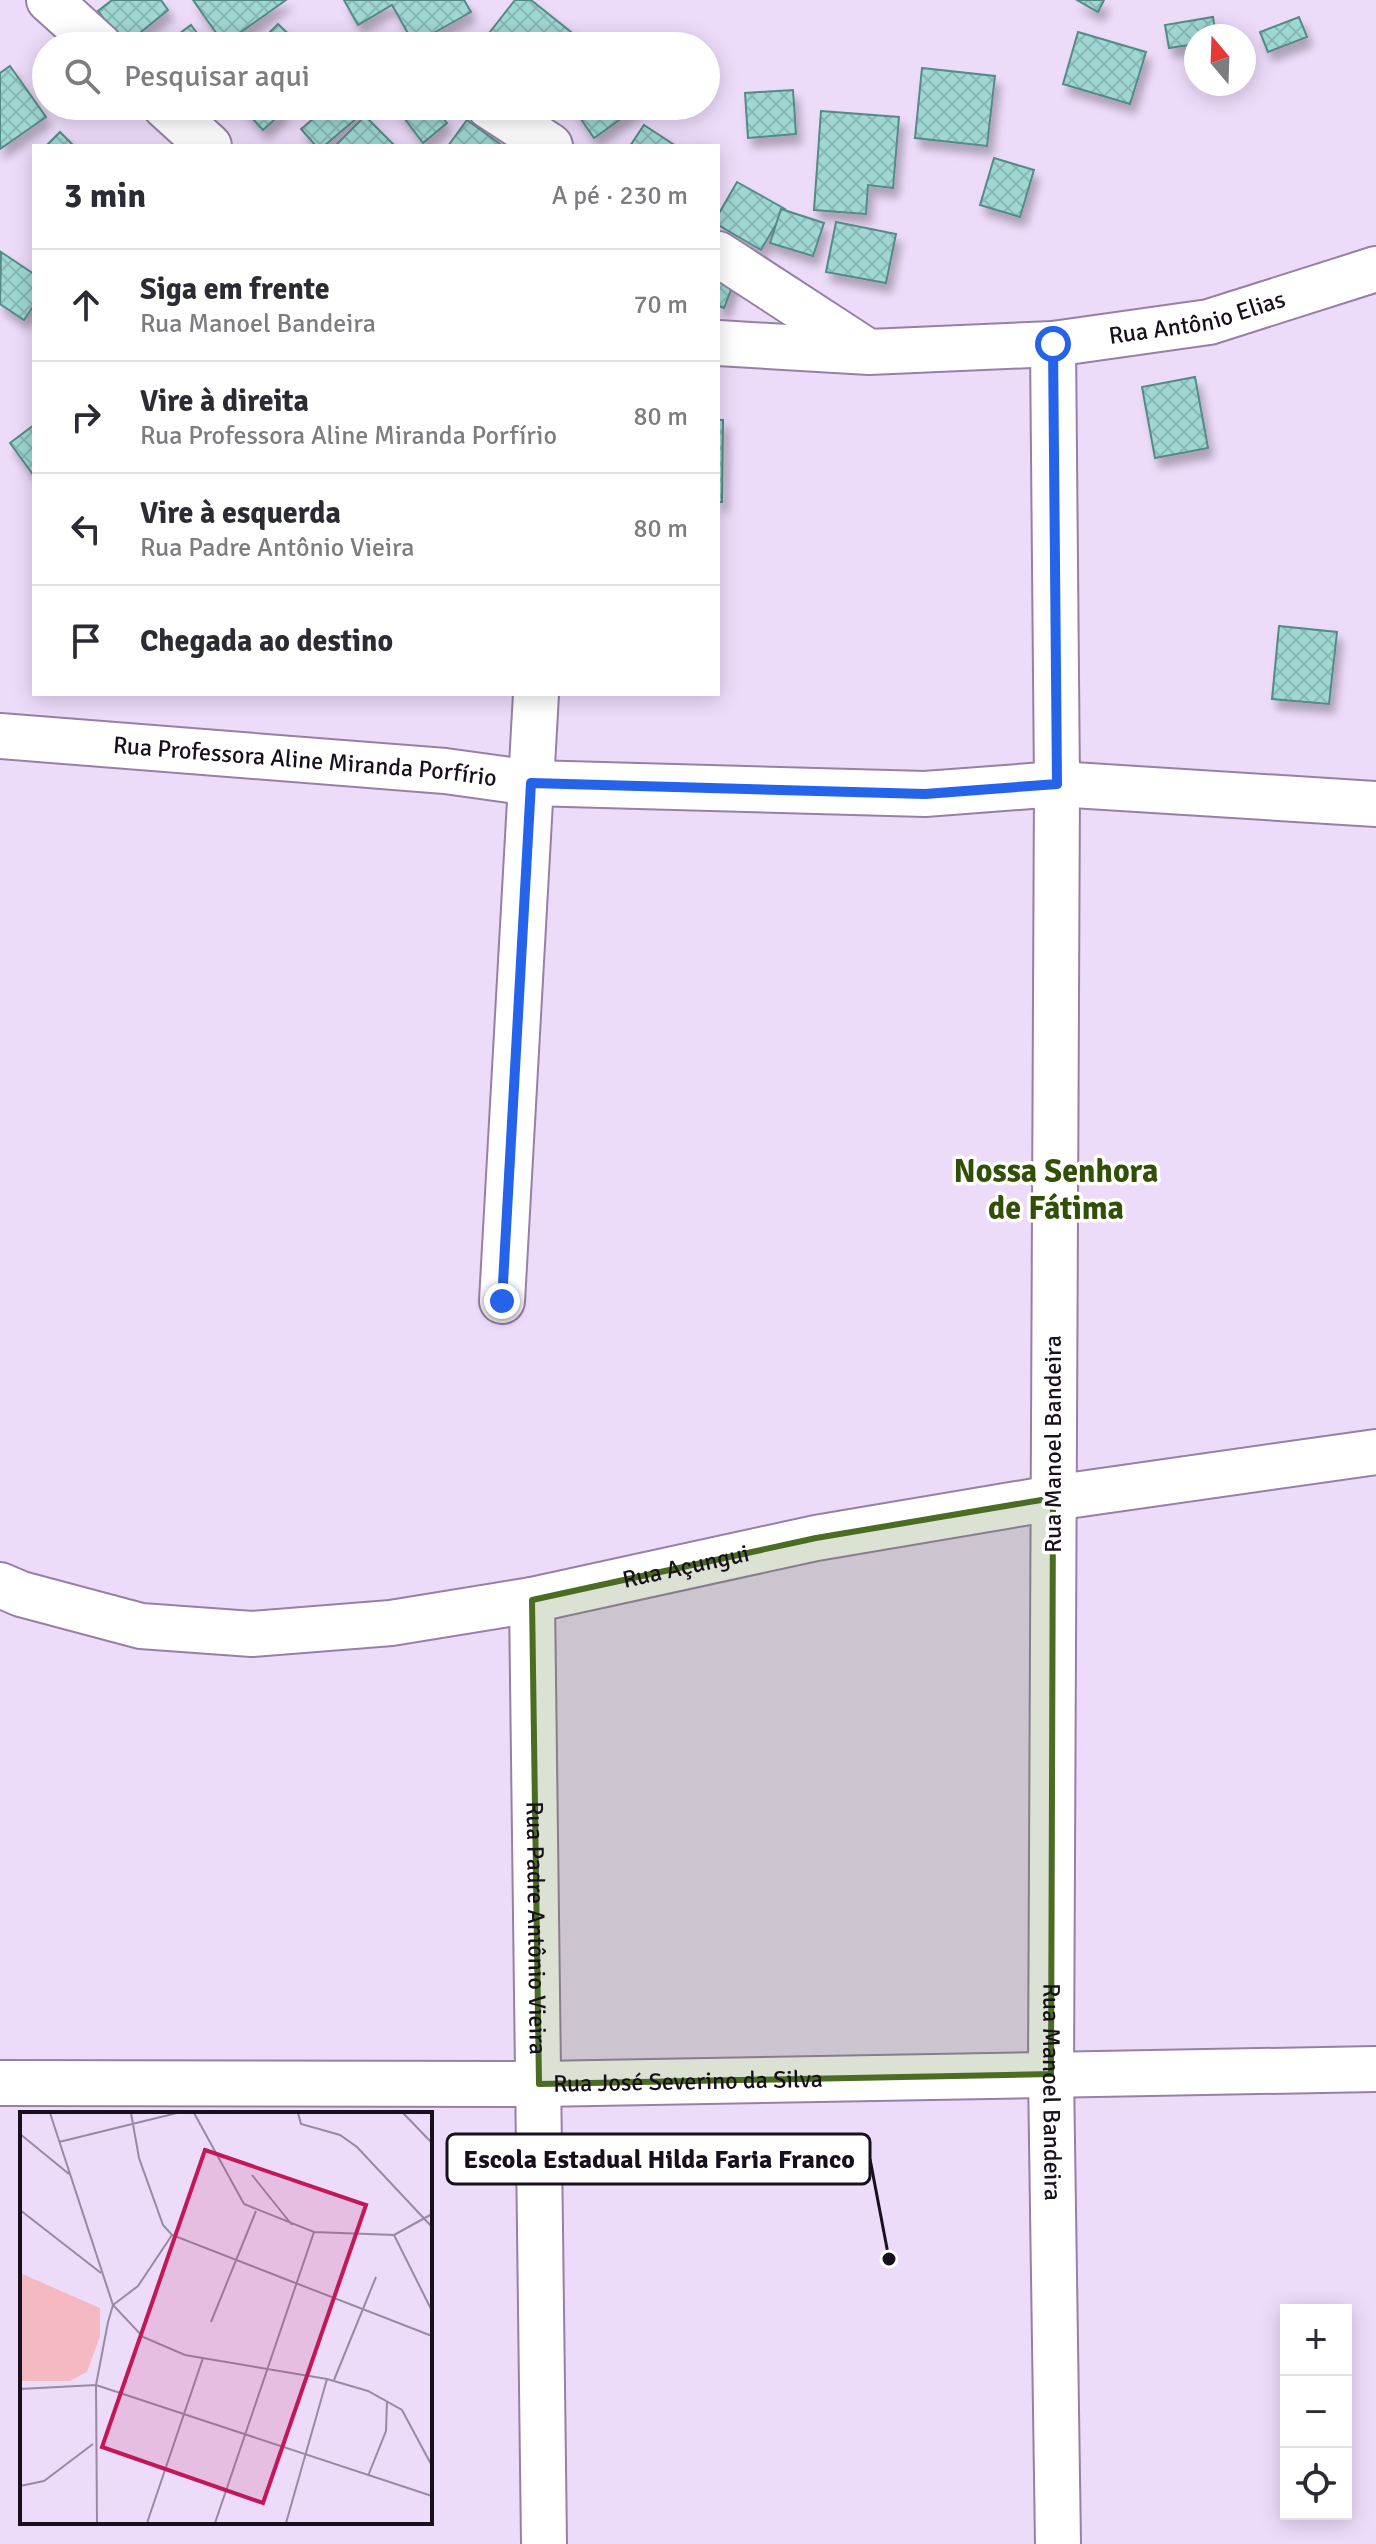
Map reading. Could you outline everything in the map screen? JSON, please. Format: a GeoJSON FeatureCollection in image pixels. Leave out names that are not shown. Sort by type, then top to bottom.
{"type":"FeatureCollection","features":[{"type":"Feature","properties":{"kind":"street"},"geometry":{"type":"LineString","coordinates":[[49,0],[84,32]]}},
{"type":"Feature","properties":{"kind":"street"},"geometry":{"type":"LineString","coordinates":[[180,120],[207,144]]}},
{"type":"Feature","properties":{"kind":"street"},"geometry":{"type":"LineString","coordinates":[[510,120],[547,144]]}},
{"type":"Feature","properties":{"kind":"street"},"geometry":{"type":"LineString","coordinates":[[720,255],[869,352]]}},
{"type":"Feature","properties":{"kind":"street","name":"Rua Antônio Elias"},"geometry":{"type":"LineString","coordinates":[[720,343],[869,352],[1053,344],[1209,322],[1376,269]]}},
{"type":"Feature","properties":{"kind":"street","name":"Rua Manoel Bandeira"},"geometry":{"type":"LineString","coordinates":[[1053,344],[1057,784],[1051,2074],[1058,2544]]}},
{"type":"Feature","properties":{"kind":"street"},"geometry":{"type":"LineString","coordinates":[[502,1301],[536,696]]}},
{"type":"Feature","properties":{"kind":"street","name":"Rua Professora Aline Miranda Porfírio"},"geometry":{"type":"LineString","coordinates":[[0,736],[445,771],[531,783],[925,794],[1057,784],[1376,804]]}},
{"type":"Feature","properties":{"kind":"street","name":"Rua Açungui"},"geometry":{"type":"LineString","coordinates":[[0,1585],[21,1594],[141,1626],[252,1634],[391,1623],[532,1600],[816,1538],[1053,1498],[1376,1452]]}},
{"type":"Feature","properties":{"kind":"street","name":"Rua Padre Antônio Vieira"},"geometry":{"type":"LineString","coordinates":[[532,1600],[544,2544]]}},
{"type":"Feature","properties":{"kind":"street","name":"Rua José Severino da Silva"},"geometry":{"type":"LineString","coordinates":[[0,2083],[539,2084],[1376,2069]]}},
{"type":"Feature","properties":{"kind":"highlighted area"},"geometry":{"type":"Polygon","coordinates":[[[1053,1498],[1051,2074],[539,2084],[532,1600],[816,1538],[1053,1498]]]}},
{"type":"Feature","properties":{"kind":"building"},"geometry":{"type":"Polygon","coordinates":[[[112,0],[161,0],[168,10],[141,32],[115,32],[98,11],[112,0]]]}},
{"type":"Feature","properties":{"kind":"building"},"geometry":{"type":"Polygon","coordinates":[[[193,0],[286,0],[241,32],[216,32],[193,0]]]}},
{"type":"Feature","properties":{"kind":"building"},"geometry":{"type":"Polygon","coordinates":[[[344,0],[464,0],[471,12],[435,32],[407,32],[392,5],[358,25],[344,0]]]}},
{"type":"Feature","properties":{"kind":"building"},"geometry":{"type":"Polygon","coordinates":[[[515,0],[531,0],[571,32],[490,32],[515,0]]]}},
{"type":"Feature","properties":{"kind":"building"},"geometry":{"type":"Polygon","coordinates":[[[1077,0],[1104,0],[1098,12],[1077,0]]]}},
{"type":"Feature","properties":{"kind":"building"},"geometry":{"type":"Polygon","coordinates":[[[1213,17],[1214,24],[1184,24],[1184,46],[1169,48],[1165,25],[1213,17]]]}},
{"type":"Feature","properties":{"kind":"building"},"geometry":{"type":"Polygon","coordinates":[[[1299,17],[1307,37],[1268,52],[1260,32],[1299,17]]]}},
{"type":"Feature","properties":{"kind":"building"},"geometry":{"type":"Polygon","coordinates":[[[278,24],[286,32],[270,32],[278,24]]]}},
{"type":"Feature","properties":{"kind":"building"},"geometry":{"type":"Polygon","coordinates":[[[191,25],[196,32],[182,32],[191,25]]]}},
{"type":"Feature","properties":{"kind":"building"},"geometry":{"type":"Polygon","coordinates":[[[1078,32],[1146,52],[1130,104],[1063,84],[1078,32]]]}},
{"type":"Feature","properties":{"kind":"building"},"geometry":{"type":"Polygon","coordinates":[[[10,66],[32,97],[32,120],[42,120],[0,149],[0,73],[10,66]]]}},
{"type":"Feature","properties":{"kind":"building"},"geometry":{"type":"Polygon","coordinates":[[[922,68],[995,76],[987,146],[915,138],[922,68]]]}},
{"type":"Feature","properties":{"kind":"building"},"geometry":{"type":"Polygon","coordinates":[[[793,90],[796,134],[748,138],[745,93],[793,90]]]}},
{"type":"Feature","properties":{"kind":"building"},"geometry":{"type":"Polygon","coordinates":[[[821,111],[899,117],[893,188],[868,185],[866,214],[814,210],[821,111]]]}},
{"type":"Feature","properties":{"kind":"building"},"geometry":{"type":"Polygon","coordinates":[[[254,120],[274,120],[263,130],[254,120]]]}},
{"type":"Feature","properties":{"kind":"building"},"geometry":{"type":"Polygon","coordinates":[[[312,120],[355,120],[326,144],[314,144],[301,129],[312,120]]]}},
{"type":"Feature","properties":{"kind":"building"},"geometry":{"type":"Polygon","coordinates":[[[361,120],[369,120],[393,144],[337,144],[361,120]]]}},
{"type":"Feature","properties":{"kind":"building"},"geometry":{"type":"Polygon","coordinates":[[[406,120],[445,120],[447,123],[423,143],[406,120]]]}},
{"type":"Feature","properties":{"kind":"building"},"geometry":{"type":"Polygon","coordinates":[[[467,120],[500,144],[449,144],[467,120]]]}},
{"type":"Feature","properties":{"kind":"building"},"geometry":{"type":"Polygon","coordinates":[[[582,120],[619,120],[594,138],[582,120]]]}},
{"type":"Feature","properties":{"kind":"building"},"geometry":{"type":"Polygon","coordinates":[[[644,125],[673,144],[631,144],[644,125]]]}},
{"type":"Feature","properties":{"kind":"building"},"geometry":{"type":"Polygon","coordinates":[[[60,132],[72,144],[48,144],[60,132]]]}},
{"type":"Feature","properties":{"kind":"building"},"geometry":{"type":"Polygon","coordinates":[[[994,158],[1034,170],[1020,217],[980,205],[994,158]]]}},
{"type":"Feature","properties":{"kind":"building"},"geometry":{"type":"Polygon","coordinates":[[[737,182],[785,209],[761,250],[720,226],[720,212],[737,182]]]}},
{"type":"Feature","properties":{"kind":"building"},"geometry":{"type":"Polygon","coordinates":[[[781,209],[824,223],[813,256],[770,243],[781,209]]]}},
{"type":"Feature","properties":{"kind":"building"},"geometry":{"type":"Polygon","coordinates":[[[836,222],[896,234],[886,283],[826,272],[836,222]]]}},
{"type":"Feature","properties":{"kind":"building"},"geometry":{"type":"Polygon","coordinates":[[[1,252],[32,273],[32,308],[24,320],[0,304],[1,252]]]}},
{"type":"Feature","properties":{"kind":"building"},"geometry":{"type":"Polygon","coordinates":[[[720,262],[739,269],[724,308],[720,307],[720,262]]]}},
{"type":"Feature","properties":{"kind":"building"},"geometry":{"type":"Polygon","coordinates":[[[1195,377],[1208,448],[1155,458],[1142,387],[1195,377]]]}},
{"type":"Feature","properties":{"kind":"building"},"geometry":{"type":"Polygon","coordinates":[[[720,420],[723,420],[720,502],[720,420]]]}},
{"type":"Feature","properties":{"kind":"building"},"geometry":{"type":"Polygon","coordinates":[[[32,426],[32,473],[10,443],[32,426]]]}},
{"type":"Feature","properties":{"kind":"building"},"geometry":{"type":"Polygon","coordinates":[[[1279,626],[1337,632],[1329,704],[1272,699],[1279,626]]]}},
{"type":"Feature","properties":{"kind":"place","name":"Escola Estadual Hilda Faria Franco"},"geometry":{"type":"Point","coordinates":[889,2259]}},
{"type":"Feature","properties":{"kind":"district","name":"Nossa Senhora de Fátima"},"geometry":{"type":"Point","coordinates":[1056,1190]}},
{"type":"Feature","properties":{"kind":"route"},"geometry":{"type":"LineString","coordinates":[[502,1301],[531,783],[925,794],[1057,784],[1053,344]]}}]}
